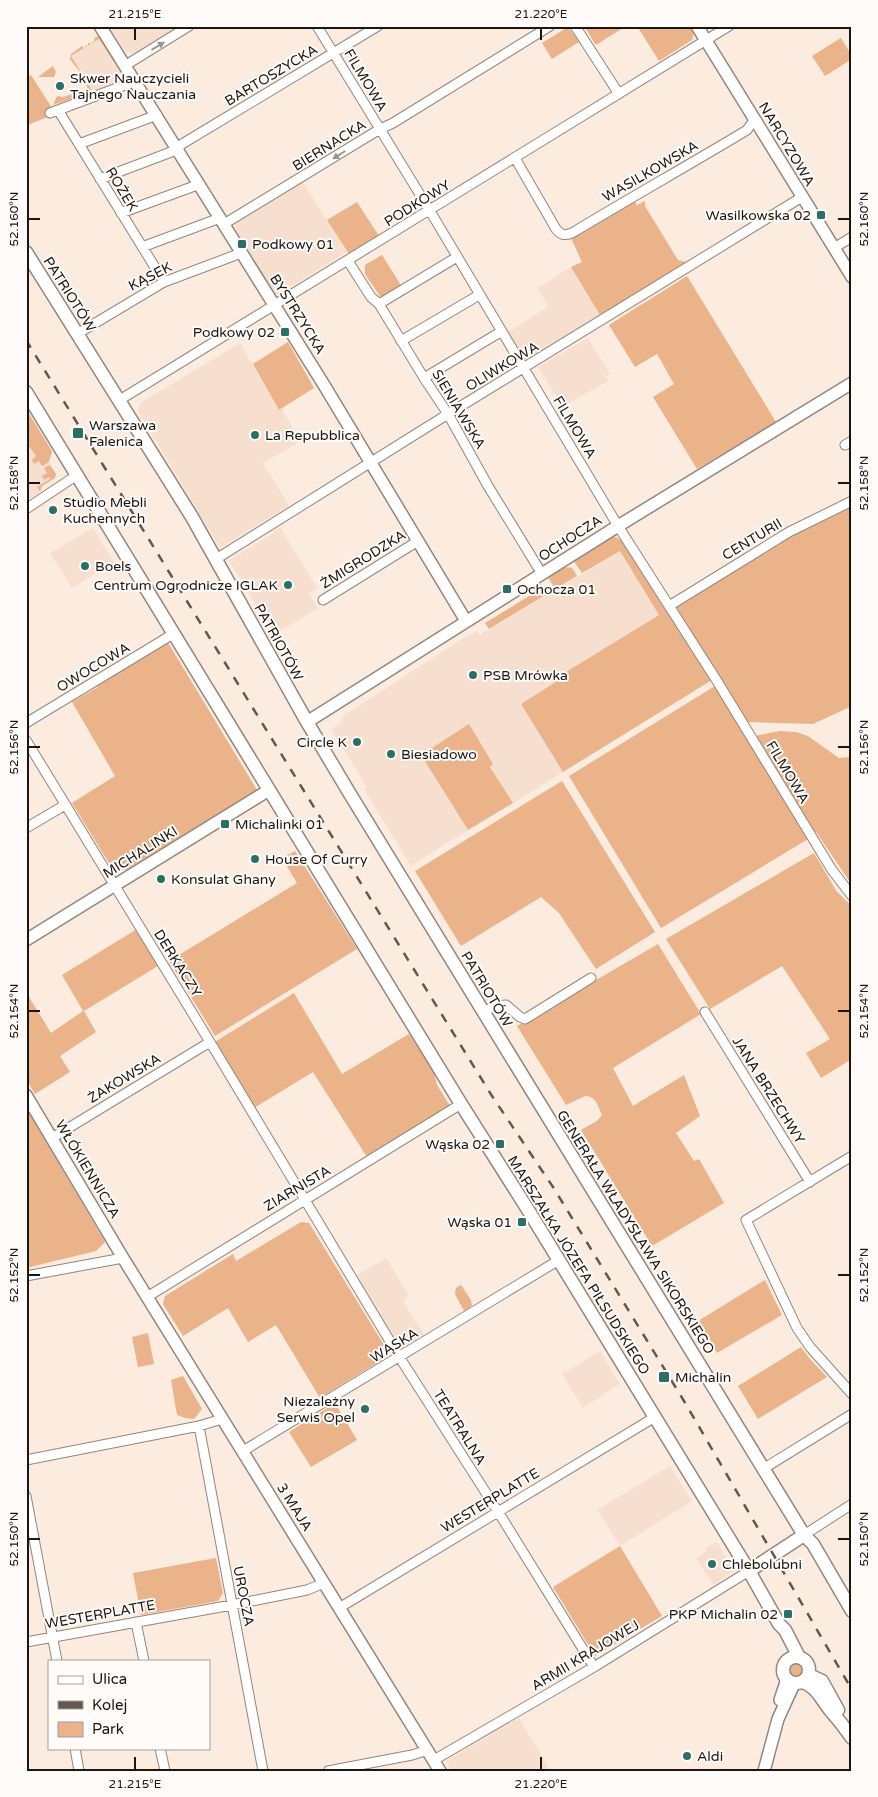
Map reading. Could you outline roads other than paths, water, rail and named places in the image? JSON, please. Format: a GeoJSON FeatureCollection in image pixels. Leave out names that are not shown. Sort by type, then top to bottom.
{"type":"FeatureCollection","features":[{"type":"Feature","properties":{"kind":"main road","name":"PATRIOTÓW"},"geometry":{"type":"LineString","coordinates":[[26,252],[158,462],[216,559],[307,722],[505,1048]]}},
{"type":"Feature","properties":{"kind":"main road"},"geometry":{"type":"LineString","coordinates":[[26,392],[461,1104]]}},
{"type":"Feature","properties":{"kind":"main road","name":"GENERAŁA WŁADYSŁAWA SIKORSKIEGO"},"geometry":{"type":"LineString","coordinates":[[505,1048],[763,1469],[804,1535],[813,1544],[852,1611]]}},
{"type":"Feature","properties":{"kind":"main road","name":"MARSZAŁKA JÓZEFA PIŁSUDSKIEGO"},"geometry":{"type":"LineString","coordinates":[[461,1104],[749,1571],[779,1624],[785,1630],[793,1658],[808,1664],[810,1669],[798,1680]]}},
{"type":"Feature","properties":{"kind":"main road"},"geometry":{"type":"LineString","coordinates":[[749,1571],[804,1535]]}},
{"type":"Feature","properties":{"kind":"main road"},"geometry":{"type":"LineString","coordinates":[[793,1658],[783,1669],[798,1680],[822,1681],[837,1706],[840,1719],[852,1738]]}},
{"type":"Feature","properties":{"kind":"street","name":"BYSTRZYCKA"},"geometry":{"type":"LineString","coordinates":[[100,26],[178,148],[466,621]]}},
{"type":"Feature","properties":{"kind":"street"},"geometry":{"type":"LineString","coordinates":[[126,65],[189,26]]}},
{"type":"Feature","properties":{"kind":"street","name":"FILMOWA"},"geometry":{"type":"LineString","coordinates":[[317,26],[430,210],[618,526],[670,606],[842,886],[852,896]]}},
{"type":"Feature","properties":{"kind":"street","name":"BARTOSZYCKA"},"geometry":{"type":"LineString","coordinates":[[100,179],[178,148],[378,26]]}},
{"type":"Feature","properties":{"kind":"street","name":"BIERNACKA"},"geometry":{"type":"LineString","coordinates":[[142,247],[222,221],[393,123],[550,26]]}},
{"type":"Feature","properties":{"kind":"street"},"geometry":{"type":"LineString","coordinates":[[575,26],[618,94]]}},
{"type":"Feature","properties":{"kind":"street","name":"NARCYZOWA"},"geometry":{"type":"LineString","coordinates":[[698,26],[852,277]]}},
{"type":"Feature","properties":{"kind":"street","name":"PODKOWY"},"geometry":{"type":"LineString","coordinates":[[118,401],[729,26]]}},
{"type":"Feature","properties":{"kind":"street","name":"ROŻEK"},"geometry":{"type":"LineString","coordinates":[[136,82],[54,111],[79,144],[164,282]]}},
{"type":"Feature","properties":{"kind":"street"},"geometry":{"type":"LineString","coordinates":[[79,144],[157,115]]}},
{"type":"Feature","properties":{"kind":"street","name":"WASILKOWSKA"},"geometry":{"type":"LineString","coordinates":[[515,158],[556,229],[562,235],[572,233],[747,130],[756,120]]}},
{"type":"Feature","properties":{"kind":"street"},"geometry":{"type":"LineString","coordinates":[[121,213],[200,184]]}},
{"type":"Feature","properties":{"kind":"street","name":"OLIWKOWA"},"geometry":{"type":"LineString","coordinates":[[216,559],[802,197]]}},
{"type":"Feature","properties":{"kind":"street"},"geometry":{"type":"LineString","coordinates":[[834,248],[852,237]]}},
{"type":"Feature","properties":{"kind":"street","name":"KĄSEK"},"geometry":{"type":"LineString","coordinates":[[77,334],[164,282],[242,253]]}},
{"type":"Feature","properties":{"kind":"street"},"geometry":{"type":"LineString","coordinates":[[378,304],[457,257]]}},
{"type":"Feature","properties":{"kind":"street","name":"SIENIAWSKA"},"geometry":{"type":"LineString","coordinates":[[348,261],[371,297],[378,304],[448,414],[488,486],[542,574]]}},
{"type":"Feature","properties":{"kind":"street"},"geometry":{"type":"LineString","coordinates":[[401,341],[479,295]]}},
{"type":"Feature","properties":{"kind":"street"},"geometry":{"type":"LineString","coordinates":[[424,378],[502,332]]}},
{"type":"Feature","properties":{"kind":"street","name":"OCHOCZA"},"geometry":{"type":"LineString","coordinates":[[307,722],[618,526],[852,383]]}},
{"type":"Feature","properties":{"kind":"street"},"geometry":{"type":"LineString","coordinates":[[26,509],[77,476]]}},
{"type":"Feature","properties":{"kind":"street","name":"CENTURII"},"geometry":{"type":"LineString","coordinates":[[670,606],[789,532],[852,501]]}},
{"type":"Feature","properties":{"kind":"street","name":"ŻMIGRODZKA"},"geometry":{"type":"LineString","coordinates":[[322,600],[418,541]]}},
{"type":"Feature","properties":{"kind":"street","name":"OWOCOWA"},"geometry":{"type":"LineString","coordinates":[[26,723],[173,634]]}},
{"type":"Feature","properties":{"kind":"street","name":"DERKACZY"},"geometry":{"type":"LineString","coordinates":[[26,740],[306,1200]]}},
{"type":"Feature","properties":{"kind":"street","name":"MICHALINKI"},"geometry":{"type":"LineString","coordinates":[[26,940],[269,790]]}},
{"type":"Feature","properties":{"kind":"street"},"geometry":{"type":"LineString","coordinates":[[26,828],[65,805]]}},
{"type":"Feature","properties":{"kind":"street"},"geometry":{"type":"LineString","coordinates":[[483,1012],[495,1006],[506,1004],[520,1017],[525,1018],[591,978]]}},
{"type":"Feature","properties":{"kind":"street","name":"JANA BRZECHWY"},"geometry":{"type":"LineString","coordinates":[[705,1012],[810,1182]]}},
{"type":"Feature","properties":{"kind":"street","name":"ŻAKOWSKA"},"geometry":{"type":"LineString","coordinates":[[52,1138],[210,1042]]}},
{"type":"Feature","properties":{"kind":"street","name":"WŁÓKIENNICZA"},"geometry":{"type":"LineString","coordinates":[[26,1095],[124,1258]]}},
{"type":"Feature","properties":{"kind":"street","name":"ZIARNISTA"},"geometry":{"type":"LineString","coordinates":[[147,1296],[461,1104]]}},
{"type":"Feature","properties":{"kind":"street"},"geometry":{"type":"LineString","coordinates":[[852,1156],[746,1220],[797,1328],[810,1347],[852,1394]]}},
{"type":"Feature","properties":{"kind":"street","name":"TEATRALNA"},"geometry":{"type":"LineString","coordinates":[[306,1200],[400,1358],[594,1666]]}},
{"type":"Feature","properties":{"kind":"street"},"geometry":{"type":"LineString","coordinates":[[26,1276],[124,1258]]}},
{"type":"Feature","properties":{"kind":"street","name":"3 MAJA"},"geometry":{"type":"LineString","coordinates":[[124,1258],[440,1771]]}},
{"type":"Feature","properties":{"kind":"street","name":"WĄSKA"},"geometry":{"type":"LineString","coordinates":[[243,1451],[400,1358],[558,1260]]}},
{"type":"Feature","properties":{"kind":"street"},"geometry":{"type":"LineString","coordinates":[[763,1469],[852,1414]]}},
{"type":"Feature","properties":{"kind":"street","name":"WESTERPLATTE"},"geometry":{"type":"LineString","coordinates":[[339,1608],[655,1418]]}},
{"type":"Feature","properties":{"kind":"street"},"geometry":{"type":"LineString","coordinates":[[26,1460],[199,1426],[222,1419]]}},
{"type":"Feature","properties":{"kind":"street","name":"UROCZA"},"geometry":{"type":"LineString","coordinates":[[199,1426],[263,1771]]}},
{"type":"Feature","properties":{"kind":"street"},"geometry":{"type":"LineString","coordinates":[[26,1496],[57,1660]]}},
{"type":"Feature","properties":{"kind":"street"},"geometry":{"type":"LineString","coordinates":[[804,1535],[852,1504]]}},
{"type":"Feature","properties":{"kind":"street","name":"ARMII KRAJOWEJ"},"geometry":{"type":"LineString","coordinates":[[328,1771],[412,1755],[431,1755],[594,1666],[749,1571]]}},
{"type":"Feature","properties":{"kind":"street","name":"WESTERPLATTE"},"geometry":{"type":"LineString","coordinates":[[26,1642],[232,1605],[307,1590],[324,1583]]}},
{"type":"Feature","properties":{"kind":"street"},"geometry":{"type":"LineString","coordinates":[[136,1622],[144,1660]]}},
{"type":"Feature","properties":{"kind":"street"},"geometry":{"type":"LineString","coordinates":[[764,1771],[778,1719],[778,1708],[798,1680]]}},
{"type":"Feature","properties":{"kind":"street"},"geometry":{"type":"LineString","coordinates":[[75,1750],[79,1771]]}},
{"type":"Feature","properties":{"kind":"street"},"geometry":{"type":"LineString","coordinates":[[160,1750],[165,1771]]}},
{"type":"Feature","properties":{"kind":"railway"},"geometry":{"type":"LineString","coordinates":[[26,340],[492,1096],[553,1187],[684,1401],[852,1690]]}},
{"type":"Feature","properties":{"kind":"place","name":"Skwer Nauczycieli Tajnego Nauczania"},"geometry":{"type":"Point","coordinates":[60,86]}},
{"type":"Feature","properties":{"kind":"place","name":"Wasilkowska 02"},"geometry":{"type":"Point","coordinates":[821,215]}},
{"type":"Feature","properties":{"kind":"place","name":"Podkowy 01"},"geometry":{"type":"Point","coordinates":[242,244]}},
{"type":"Feature","properties":{"kind":"place","name":"Podkowy 02"},"geometry":{"type":"Point","coordinates":[285,332]}},
{"type":"Feature","properties":{"kind":"place","name":"Warszawa Falenica"},"geometry":{"type":"Point","coordinates":[78,433]}},
{"type":"Feature","properties":{"kind":"place","name":"La Repubblica"},"geometry":{"type":"Point","coordinates":[255,435]}},
{"type":"Feature","properties":{"kind":"place","name":"Studio Mebli Kuchennych"},"geometry":{"type":"Point","coordinates":[53,510]}},
{"type":"Feature","properties":{"kind":"place","name":"Boels"},"geometry":{"type":"Point","coordinates":[85,566]}},
{"type":"Feature","properties":{"kind":"place","name":"Centrum Ogrodnicze IGLAK"},"geometry":{"type":"Point","coordinates":[288,585]}},
{"type":"Feature","properties":{"kind":"place","name":"Ochocza 01"},"geometry":{"type":"Point","coordinates":[507,589]}},
{"type":"Feature","properties":{"kind":"place","name":"PSB Mrówka"},"geometry":{"type":"Point","coordinates":[473,675]}},
{"type":"Feature","properties":{"kind":"place","name":"Circle K"},"geometry":{"type":"Point","coordinates":[357,742]}},
{"type":"Feature","properties":{"kind":"place","name":"Biesiadowo"},"geometry":{"type":"Point","coordinates":[391,754]}},
{"type":"Feature","properties":{"kind":"place","name":"Michalinki 01"},"geometry":{"type":"Point","coordinates":[225,824]}},
{"type":"Feature","properties":{"kind":"place","name":"House Of Curry"},"geometry":{"type":"Point","coordinates":[255,859]}},
{"type":"Feature","properties":{"kind":"place","name":"Konsulat Ghany"},"geometry":{"type":"Point","coordinates":[161,879]}},
{"type":"Feature","properties":{"kind":"place","name":"Wąska 02"},"geometry":{"type":"Point","coordinates":[500,1144]}},
{"type":"Feature","properties":{"kind":"place","name":"Wąska 01"},"geometry":{"type":"Point","coordinates":[522,1222]}},
{"type":"Feature","properties":{"kind":"place","name":"Michalin"},"geometry":{"type":"Point","coordinates":[664,1377]}},
{"type":"Feature","properties":{"kind":"place","name":"Niezależny Serwis Opel"},"geometry":{"type":"Point","coordinates":[365,1409]}},
{"type":"Feature","properties":{"kind":"place","name":"Chlebolubni"},"geometry":{"type":"Point","coordinates":[712,1564]}},
{"type":"Feature","properties":{"kind":"place","name":"PKP Michalin 02"},"geometry":{"type":"Point","coordinates":[788,1614]}},
{"type":"Feature","properties":{"kind":"place","name":"Aldi"},"geometry":{"type":"Point","coordinates":[687,1756]}}]}
